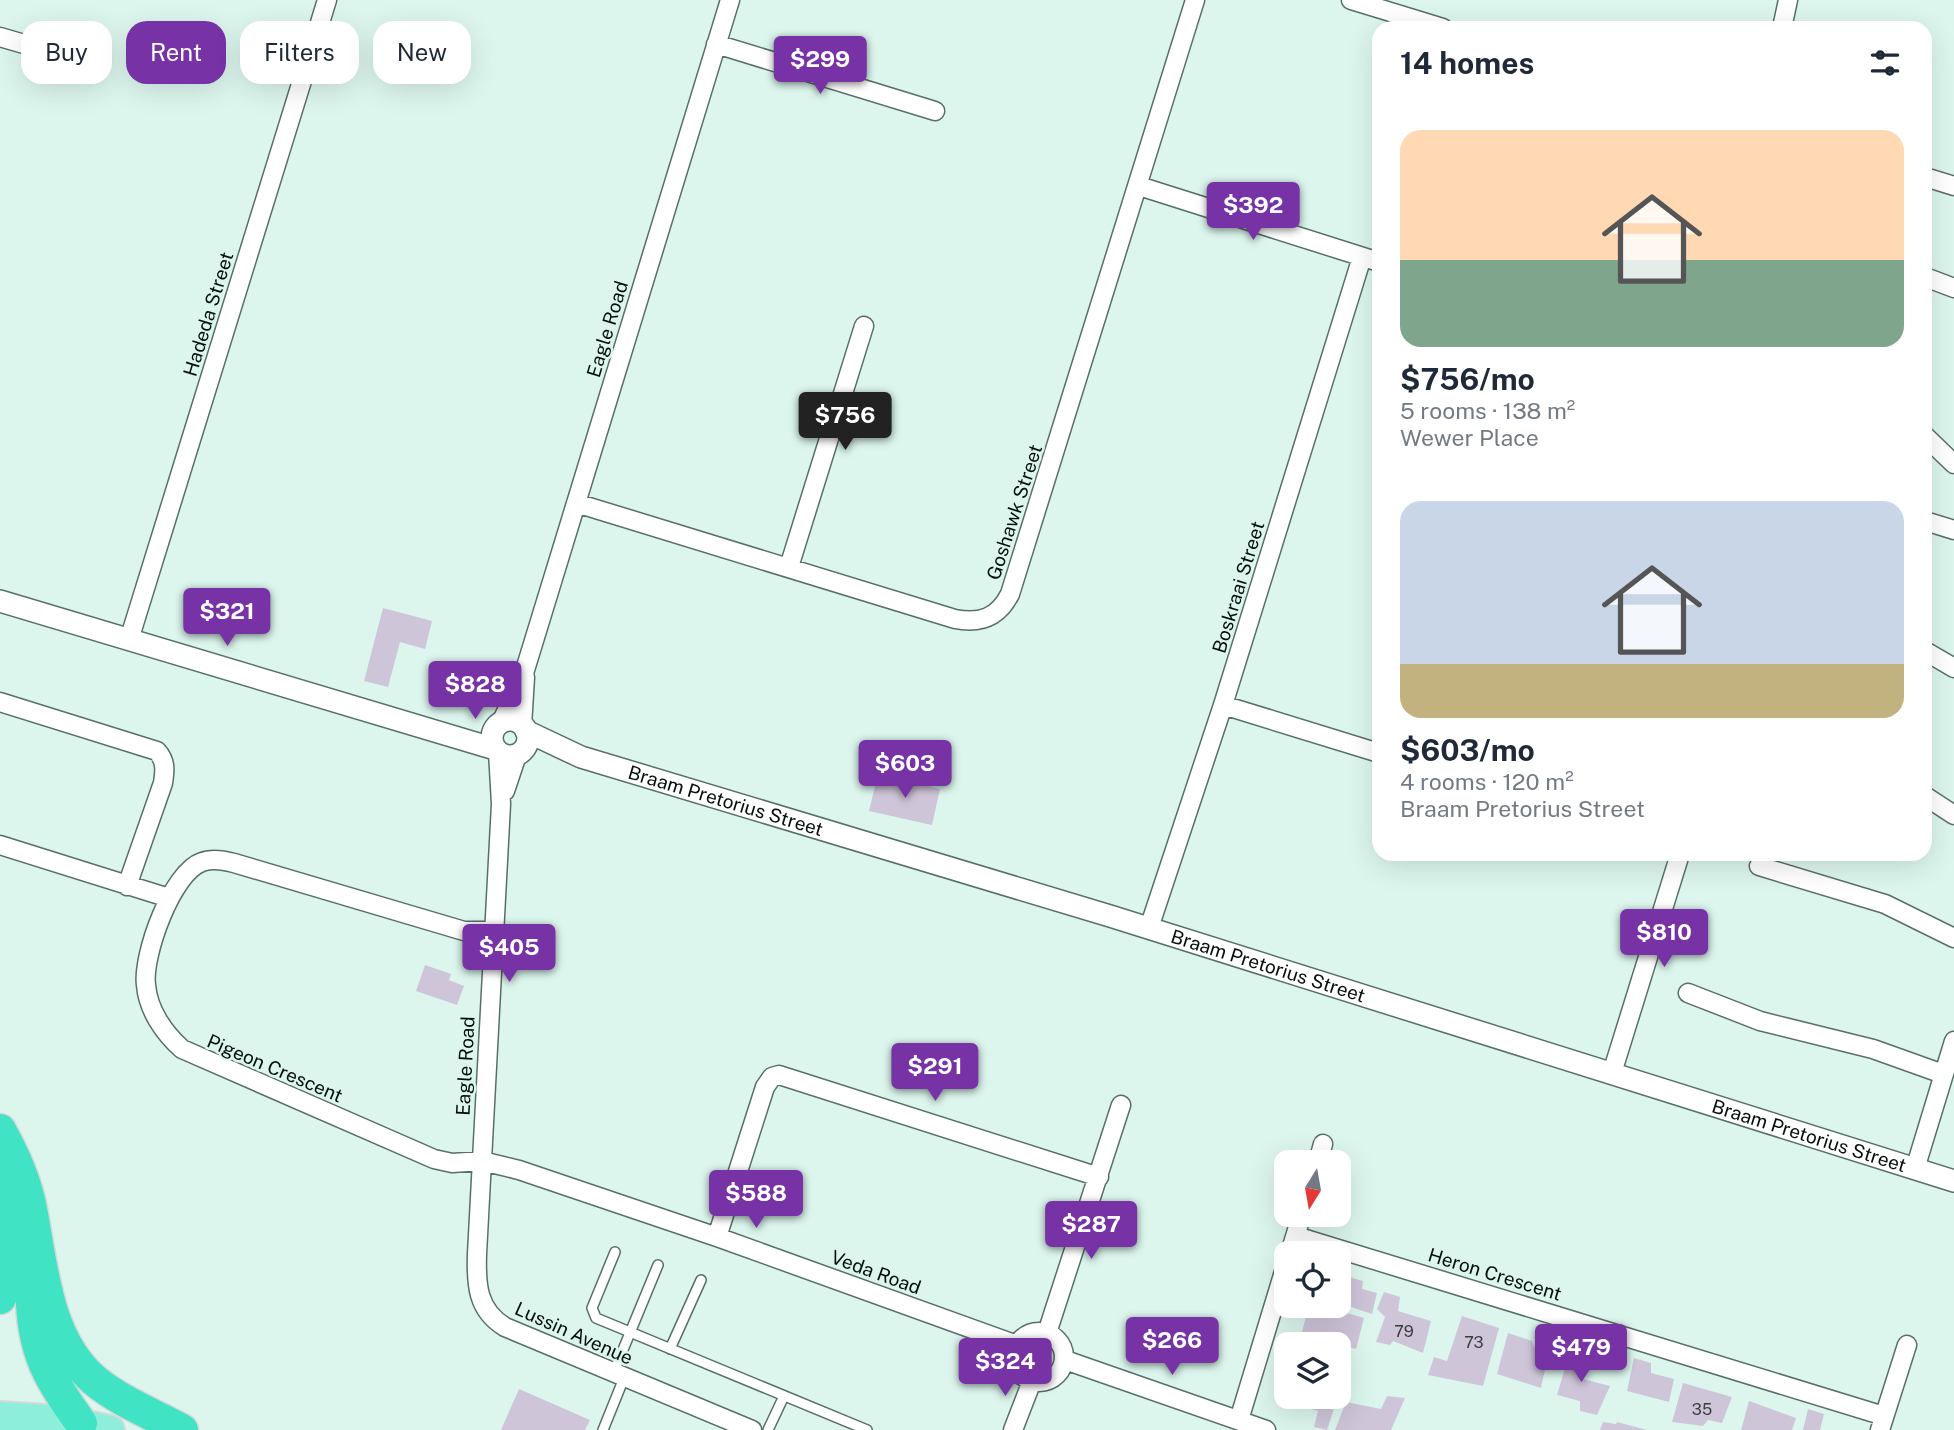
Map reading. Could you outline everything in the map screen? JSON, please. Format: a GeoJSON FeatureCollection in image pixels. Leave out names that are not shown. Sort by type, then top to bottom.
{"type":"FeatureCollection","features":[{"type":"Feature","properties":{"kind":"highway"},"geometry":{"type":"LineString","coordinates":[[0,1130],[22,1177],[52,1313],[76,1360],[106,1389],[183,1430]]}},
{"type":"Feature","properties":{"kind":"highway"},"geometry":{"type":"LineString","coordinates":[[0,1161],[11,1250],[8,1280],[0,1298]]}},
{"type":"Feature","properties":{"kind":"highway"},"geometry":{"type":"LineString","coordinates":[[33,1226],[32,1317],[36,1344],[50,1379],[95,1426]]}},
{"type":"Feature","properties":{"kind":"main road"},"geometry":{"type":"LineString","coordinates":[[8,1418],[95,1426]]}},
{"type":"Feature","properties":{"kind":"street","name":"Hadeda Street"},"geometry":{"type":"LineString","coordinates":[[129,640],[327,0]]}},
{"type":"Feature","properties":{"kind":"street","name":"Eagle Road"},"geometry":{"type":"LineString","coordinates":[[482,1161],[500,804],[525,670],[730,0]]}},
{"type":"Feature","properties":{"kind":"street","name":"Goshawk Street"},"geometry":{"type":"LineString","coordinates":[[576,503],[967,621],[982,621],[1002,608],[1010,594],[1195,0]]}},
{"type":"Feature","properties":{"kind":"street"},"geometry":{"type":"LineString","coordinates":[[1351,0],[1420,21]]}},
{"type":"Feature","properties":{"kind":"street"},"geometry":{"type":"LineString","coordinates":[[1784,21],[1788,0]]}},
{"type":"Feature","properties":{"kind":"street"},"geometry":{"type":"LineString","coordinates":[[0,37],[21,43]]}},
{"type":"Feature","properties":{"kind":"street"},"geometry":{"type":"LineString","coordinates":[[716,44],[935,111]]}},
{"type":"Feature","properties":{"kind":"street"},"geometry":{"type":"LineString","coordinates":[[1932,179],[1954,186]]}},
{"type":"Feature","properties":{"kind":"street"},"geometry":{"type":"LineString","coordinates":[[1139,186],[1371,259]]}},
{"type":"Feature","properties":{"kind":"street","name":"Boskraai Street"},"geometry":{"type":"LineString","coordinates":[[1149,929],[1371,259]]}},
{"type":"Feature","properties":{"kind":"street"},"geometry":{"type":"LineString","coordinates":[[1932,280],[1954,288]]}},
{"type":"Feature","properties":{"kind":"street"},"geometry":{"type":"LineString","coordinates":[[789,567],[864,326]]}},
{"type":"Feature","properties":{"kind":"street"},"geometry":{"type":"LineString","coordinates":[[1932,443],[1954,464]]}},
{"type":"Feature","properties":{"kind":"street"},"geometry":{"type":"LineString","coordinates":[[1932,523],[1954,530]]}},
{"type":"Feature","properties":{"kind":"street","name":"Braam Pretorius Street"},"geometry":{"type":"LineString","coordinates":[[0,601],[443,732],[581,757],[1149,929],[1954,1181]]}},
{"type":"Feature","properties":{"kind":"street"},"geometry":{"type":"LineString","coordinates":[[1932,655],[1954,668]]}},
{"type":"Feature","properties":{"kind":"street","name":"Eagle Road"},"geometry":{"type":"LineString","coordinates":[[498,725],[525,670]]}},
{"type":"Feature","properties":{"kind":"street"},"geometry":{"type":"LineString","coordinates":[[0,702],[157,751],[162,757],[165,766],[163,783],[127,886]]}},
{"type":"Feature","properties":{"kind":"street"},"geometry":{"type":"LineString","coordinates":[[1223,705],[1372,751]]}},
{"type":"Feature","properties":{"kind":"street","name":"Braam Pretorius Street"},"geometry":{"type":"LineString","coordinates":[[443,732],[476,733],[512,720],[513,744]]}},
{"type":"Feature","properties":{"kind":"street"},"geometry":{"type":"LineString","coordinates":[[1932,801],[1954,815]]}},
{"type":"Feature","properties":{"kind":"street"},"geometry":{"type":"LineString","coordinates":[[0,845],[169,898]]}},
{"type":"Feature","properties":{"kind":"street","name":"Pigeon Crescent"},"geometry":{"type":"LineString","coordinates":[[482,1161],[452,1163],[434,1159],[182,1049],[161,1025],[146,986],[148,962],[169,898],[178,881],[196,865],[209,860],[224,861],[454,928],[492,931]]}},
{"type":"Feature","properties":{"kind":"street"},"geometry":{"type":"LineString","coordinates":[[1612,1073],[1678,861]]}},
{"type":"Feature","properties":{"kind":"street"},"geometry":{"type":"LineString","coordinates":[[1759,866],[1885,904],[1954,938]]}},
{"type":"Feature","properties":{"kind":"street"},"geometry":{"type":"LineString","coordinates":[[1688,993],[1760,1021],[1873,1049],[1943,1074]]}},
{"type":"Feature","properties":{"kind":"street"},"geometry":{"type":"LineString","coordinates":[[1915,1169],[1954,1041]]}},
{"type":"Feature","properties":{"kind":"street"},"geometry":{"type":"LineString","coordinates":[[717,1237],[765,1087],[769,1080],[779,1074],[1099,1177]]}},
{"type":"Feature","properties":{"kind":"street"},"geometry":{"type":"LineString","coordinates":[[1047,1333],[1121,1105]]}},
{"type":"Feature","properties":{"kind":"street"},"geometry":{"type":"LineString","coordinates":[[1321,1150],[1323,1144]]}},
{"type":"Feature","properties":{"kind":"street","name":"Veda Road"},"geometry":{"type":"LineString","coordinates":[[482,1161],[519,1170],[717,1237],[1017,1345]]}},
{"type":"Feature","properties":{"kind":"street","name":"Lussin Avenue"},"geometry":{"type":"LineString","coordinates":[[482,1161],[476,1285],[488,1312],[514,1332],[751,1430]]}},
{"type":"Feature","properties":{"kind":"street","name":"Heron Crescent"},"geometry":{"type":"LineString","coordinates":[[1351,1263],[1882,1423]]}},
{"type":"Feature","properties":{"kind":"street"},"geometry":{"type":"LineString","coordinates":[[1239,1420],[1274,1305]]}},
{"type":"Feature","properties":{"kind":"street"},"geometry":{"type":"LineString","coordinates":[[1030,1333],[1047,1333],[1061,1343],[1065,1360],[1061,1371],[1052,1379],[1032,1381],[1017,1368],[1014,1358],[1017,1345],[1030,1333]]}},
{"type":"Feature","properties":{"kind":"street"},"geometry":{"type":"LineString","coordinates":[[1882,1423],[1907,1345]]}},
{"type":"Feature","properties":{"kind":"street"},"geometry":{"type":"LineString","coordinates":[[1065,1360],[1266,1430]]}},
{"type":"Feature","properties":{"kind":"street"},"geometry":{"type":"LineString","coordinates":[[1013,1430],[1032,1381]]}},
{"type":"Feature","properties":{"kind":"lane"},"geometry":{"type":"LineString","coordinates":[[615,1252],[592,1314],[867,1430]]}},
{"type":"Feature","properties":{"kind":"lane"},"geometry":{"type":"LineString","coordinates":[[603,1430],[630,1332],[658,1265]]}},
{"type":"Feature","properties":{"kind":"lane"},"geometry":{"type":"LineString","coordinates":[[670,1349],[701,1280]]}},
{"type":"Feature","properties":{"kind":"lane"},"geometry":{"type":"LineString","coordinates":[[768,1430],[784,1396]]}},
{"type":"Feature","properties":{"kind":"building"},"geometry":{"type":"Polygon","coordinates":[[[383,608],[432,621],[425,649],[400,642],[388,687],[364,681],[383,608]]]}},
{"type":"Feature","properties":{"kind":"building"},"geometry":{"type":"Polygon","coordinates":[[[878,774],[940,789],[932,825],[869,811],[878,774]]]}},
{"type":"Feature","properties":{"kind":"building"},"geometry":{"type":"Polygon","coordinates":[[[425,965],[451,974],[449,980],[464,986],[457,1005],[416,991],[425,965]]]}},
{"type":"Feature","properties":{"kind":"building"},"geometry":{"type":"Polygon","coordinates":[[[1351,1278],[1363,1281],[1362,1289],[1377,1293],[1372,1314],[1351,1307],[1351,1278]]]}},
{"type":"Feature","properties":{"kind":"building"},"geometry":{"type":"Polygon","coordinates":[[[1384,1292],[1400,1297],[1398,1311],[1431,1321],[1423,1353],[1393,1341],[1390,1345],[1376,1342],[1385,1317],[1377,1309],[1384,1292]]]}},
{"type":"Feature","properties":{"kind":"building"},"geometry":{"type":"Polygon","coordinates":[[[1351,1314],[1364,1318],[1356,1349],[1351,1348],[1351,1332],[1302,1332],[1306,1318],[1351,1318],[1351,1314]]]}},
{"type":"Feature","properties":{"kind":"building"},"geometry":{"type":"Polygon","coordinates":[[[1462,1316],[1499,1328],[1483,1386],[1428,1375],[1434,1357],[1447,1361],[1462,1316]]]}},
{"type":"Feature","properties":{"kind":"building"},"geometry":{"type":"Polygon","coordinates":[[[1508,1333],[1532,1341],[1534,1347],[1542,1349],[1538,1361],[1546,1365],[1541,1388],[1497,1374],[1508,1333]]]}},
{"type":"Feature","properties":{"kind":"building"},"geometry":{"type":"Polygon","coordinates":[[[1572,1345],[1587,1351],[1579,1378],[1610,1386],[1597,1415],[1580,1411],[1580,1401],[1557,1395],[1572,1345]]]}},
{"type":"Feature","properties":{"kind":"building"},"geometry":{"type":"Polygon","coordinates":[[[1634,1358],[1651,1363],[1651,1373],[1674,1379],[1669,1402],[1627,1391],[1634,1358]]]}},
{"type":"Feature","properties":{"kind":"building"},"geometry":{"type":"Polygon","coordinates":[[[1683,1383],[1732,1397],[1722,1423],[1708,1420],[1703,1426],[1672,1422],[1683,1383]]]}},
{"type":"Feature","properties":{"kind":"building"},"geometry":{"type":"Polygon","coordinates":[[[519,1389],[590,1420],[585,1430],[501,1430],[519,1389]]]}},
{"type":"Feature","properties":{"kind":"building"},"geometry":{"type":"Polygon","coordinates":[[[1387,1396],[1405,1398],[1391,1430],[1335,1430],[1343,1409],[1351,1409],[1351,1403],[1381,1409],[1387,1396]]]}},
{"type":"Feature","properties":{"kind":"building"},"geometry":{"type":"Polygon","coordinates":[[[1749,1401],[1796,1418],[1792,1430],[1741,1430],[1749,1401]]]}},
{"type":"Feature","properties":{"kind":"building"},"geometry":{"type":"Polygon","coordinates":[[[1312,1409],[1334,1409],[1327,1430],[1314,1427],[1318,1411],[1312,1409]]]}},
{"type":"Feature","properties":{"kind":"building"},"geometry":{"type":"Polygon","coordinates":[[[1808,1409],[1824,1414],[1820,1430],[1803,1430],[1808,1409]]]}},
{"type":"Feature","properties":{"kind":"building"},"geometry":{"type":"Polygon","coordinates":[[[1603,1422],[1617,1422],[1647,1430],[1600,1430],[1603,1422]]]}}]}
